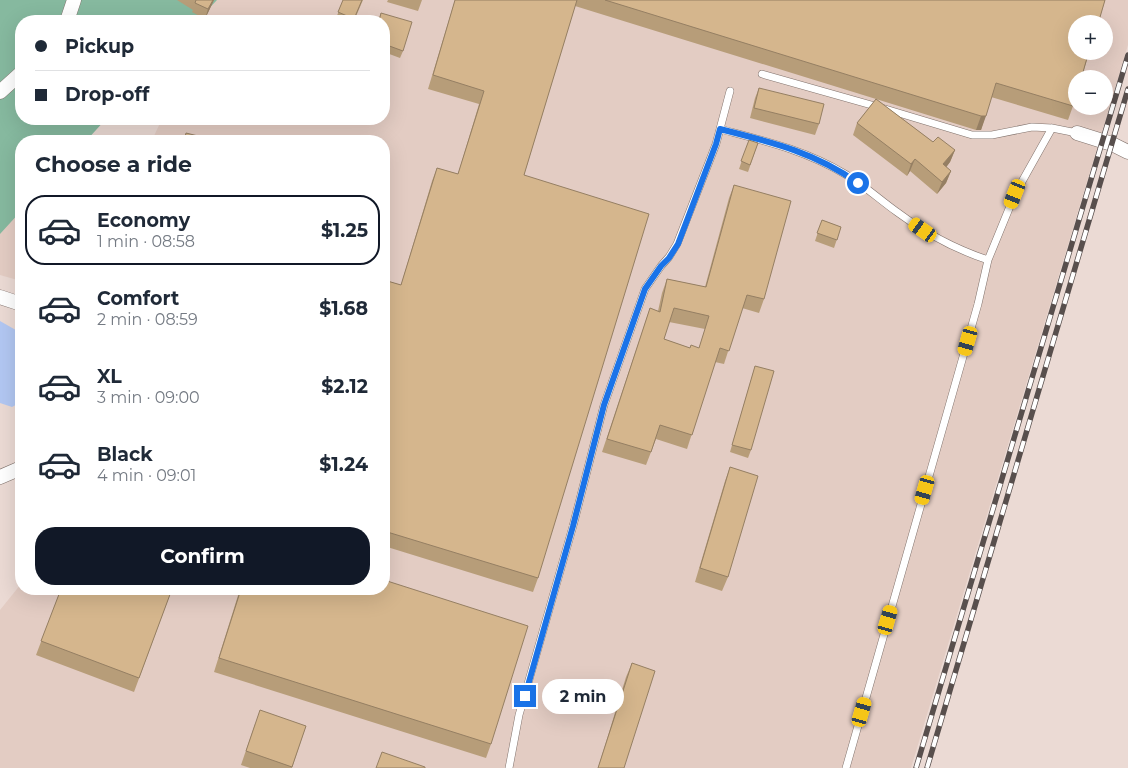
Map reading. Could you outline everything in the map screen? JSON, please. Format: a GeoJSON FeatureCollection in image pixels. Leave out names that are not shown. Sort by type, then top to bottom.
{"type":"FeatureCollection","features":[{"type":"Feature","properties":{"kind":"street"},"geometry":{"type":"LineString","coordinates":[[69,15],[74,0]]}},
{"type":"Feature","properties":{"kind":"street"},"geometry":{"type":"LineString","coordinates":[[0,92],[15,78]]}},
{"type":"Feature","properties":{"kind":"street"},"geometry":{"type":"LineString","coordinates":[[1077,133],[1112,144],[1128,152]]}},
{"type":"Feature","properties":{"kind":"street"},"geometry":{"type":"LineString","coordinates":[[0,297],[15,302]]}},
{"type":"Feature","properties":{"kind":"street"},"geometry":{"type":"LineString","coordinates":[[0,477],[15,471]]}},
{"type":"Feature","properties":{"kind":"lane"},"geometry":{"type":"LineString","coordinates":[[762,74],[972,136],[1032,127],[1052,128],[1077,133]]}},
{"type":"Feature","properties":{"kind":"lane"},"geometry":{"type":"LineString","coordinates":[[509,768],[519,715],[573,526],[604,405],[645,289],[678,244],[716,144],[730,91]]}},
{"type":"Feature","properties":{"kind":"lane"},"geometry":{"type":"LineString","coordinates":[[846,768],[978,304],[988,260],[1015,194],[1052,128]]}},
{"type":"Feature","properties":{"kind":"lane"},"geometry":{"type":"LineString","coordinates":[[720,129],[786,146],[822,161],[847,175],[923,230],[967,253],[988,260]]}},
{"type":"Feature","properties":{"kind":"shaded area"},"geometry":{"type":"Polygon","coordinates":[[[132,0],[1128,0],[1128,45],[1113,95],[1113,70],[1068,70],[1068,115],[1107,115],[911,768],[0,768],[0,610],[15,591],[15,595],[390,595],[390,135],[154,135],[159,125],[390,125],[390,15],[143,15],[132,0]]]}},
{"type":"Feature","properties":{"kind":"shaded area"},"geometry":{"type":"Polygon","coordinates":[[[13,136],[15,136],[15,279],[0,275],[0,157],[13,136]]]}},
{"type":"Feature","properties":{"kind":"green space"},"geometry":{"type":"Polygon","coordinates":[[[0,0],[217,0],[203,15],[15,15],[15,125],[101,125],[91,135],[15,135],[15,218],[0,234],[0,0]]]}},
{"type":"Feature","properties":{"kind":"water"},"geometry":{"type":"Polygon","coordinates":[[[0,321],[15,330],[15,405],[12,407],[0,403],[0,321]]]}},
{"type":"Feature","properties":{"kind":"building"},"geometry":{"type":"Polygon","coordinates":[[[196,0],[213,0],[208,9],[195,3],[196,0]]]}},
{"type":"Feature","properties":{"kind":"building"},"geometry":{"type":"Polygon","coordinates":[[[343,0],[362,0],[356,15],[345,15],[338,12],[343,0]]]}},
{"type":"Feature","properties":{"kind":"building"},"geometry":{"type":"Polygon","coordinates":[[[455,0],[577,0],[524,175],[649,214],[538,578],[390,533],[390,282],[401,285],[437,168],[458,174],[484,91],[433,75],[455,0]]]}},
{"type":"Feature","properties":{"kind":"building"},"geometry":{"type":"Polygon","coordinates":[[[605,0],[1105,0],[1101,15],[1068,15],[1068,60],[1086,60],[1084,70],[1068,70],[1068,105],[996,83],[986,116],[605,0]]]}},
{"type":"Feature","properties":{"kind":"building"},"geometry":{"type":"Polygon","coordinates":[[[390,16],[412,22],[403,51],[390,46],[390,16]]]}},
{"type":"Feature","properties":{"kind":"building"},"geometry":{"type":"Polygon","coordinates":[[[759,88],[824,104],[819,124],[754,108],[759,88]]]}},
{"type":"Feature","properties":{"kind":"building"},"geometry":{"type":"Polygon","coordinates":[[[876,99],[933,142],[938,137],[955,150],[943,164],[951,171],[942,182],[915,159],[911,164],[857,123],[876,99]]]}},
{"type":"Feature","properties":{"kind":"building"},"geometry":{"type":"Polygon","coordinates":[[[749,140],[758,143],[750,165],[741,161],[749,140]]]}},
{"type":"Feature","properties":{"kind":"building"},"geometry":{"type":"Polygon","coordinates":[[[734,185],[791,201],[764,299],[747,295],[729,351],[720,348],[692,435],[660,425],[651,452],[607,439],[650,308],[660,312],[667,279],[706,287],[734,185]],[[674,308],[664,339],[690,348],[691,345],[699,348],[709,316],[674,308]]]}},
{"type":"Feature","properties":{"kind":"building"},"geometry":{"type":"Polygon","coordinates":[[[822,220],[841,227],[837,240],[817,233],[822,220]]]}},
{"type":"Feature","properties":{"kind":"building"},"geometry":{"type":"Polygon","coordinates":[[[755,366],[774,371],[751,450],[732,445],[755,366]]]}},
{"type":"Feature","properties":{"kind":"building"},"geometry":{"type":"Polygon","coordinates":[[[730,467],[758,476],[728,577],[700,568],[730,467]]]}},
{"type":"Feature","properties":{"kind":"building"},"geometry":{"type":"Polygon","coordinates":[[[390,582],[528,626],[491,744],[219,658],[239,595],[390,595],[390,582]]]}},
{"type":"Feature","properties":{"kind":"building"},"geometry":{"type":"Polygon","coordinates":[[[59,595],[170,595],[139,678],[41,641],[59,595]]]}},
{"type":"Feature","properties":{"kind":"building"},"geometry":{"type":"Polygon","coordinates":[[[632,663],[655,671],[624,768],[598,768],[632,663]]]}},
{"type":"Feature","properties":{"kind":"building"},"geometry":{"type":"Polygon","coordinates":[[[260,710],[306,726],[292,767],[246,751],[260,710]]]}},
{"type":"Feature","properties":{"kind":"building"},"geometry":{"type":"Polygon","coordinates":[[[382,752],[425,767],[425,768],[376,768],[382,752]]]}},
{"type":"Feature","properties":{"kind":"railway"},"geometry":{"type":"LineString","coordinates":[[916,768],[1128,55]]}},
{"type":"Feature","properties":{"kind":"railway"},"geometry":{"type":"LineString","coordinates":[[927,768],[1128,89]]}},
{"type":"Feature","properties":{"kind":"route"},"geometry":{"type":"LineString","coordinates":[[525,696],[573,526],[604,405],[629,332],[645,289],[678,244],[720,129],[786,146],[822,161],[858,183]]}}]}
